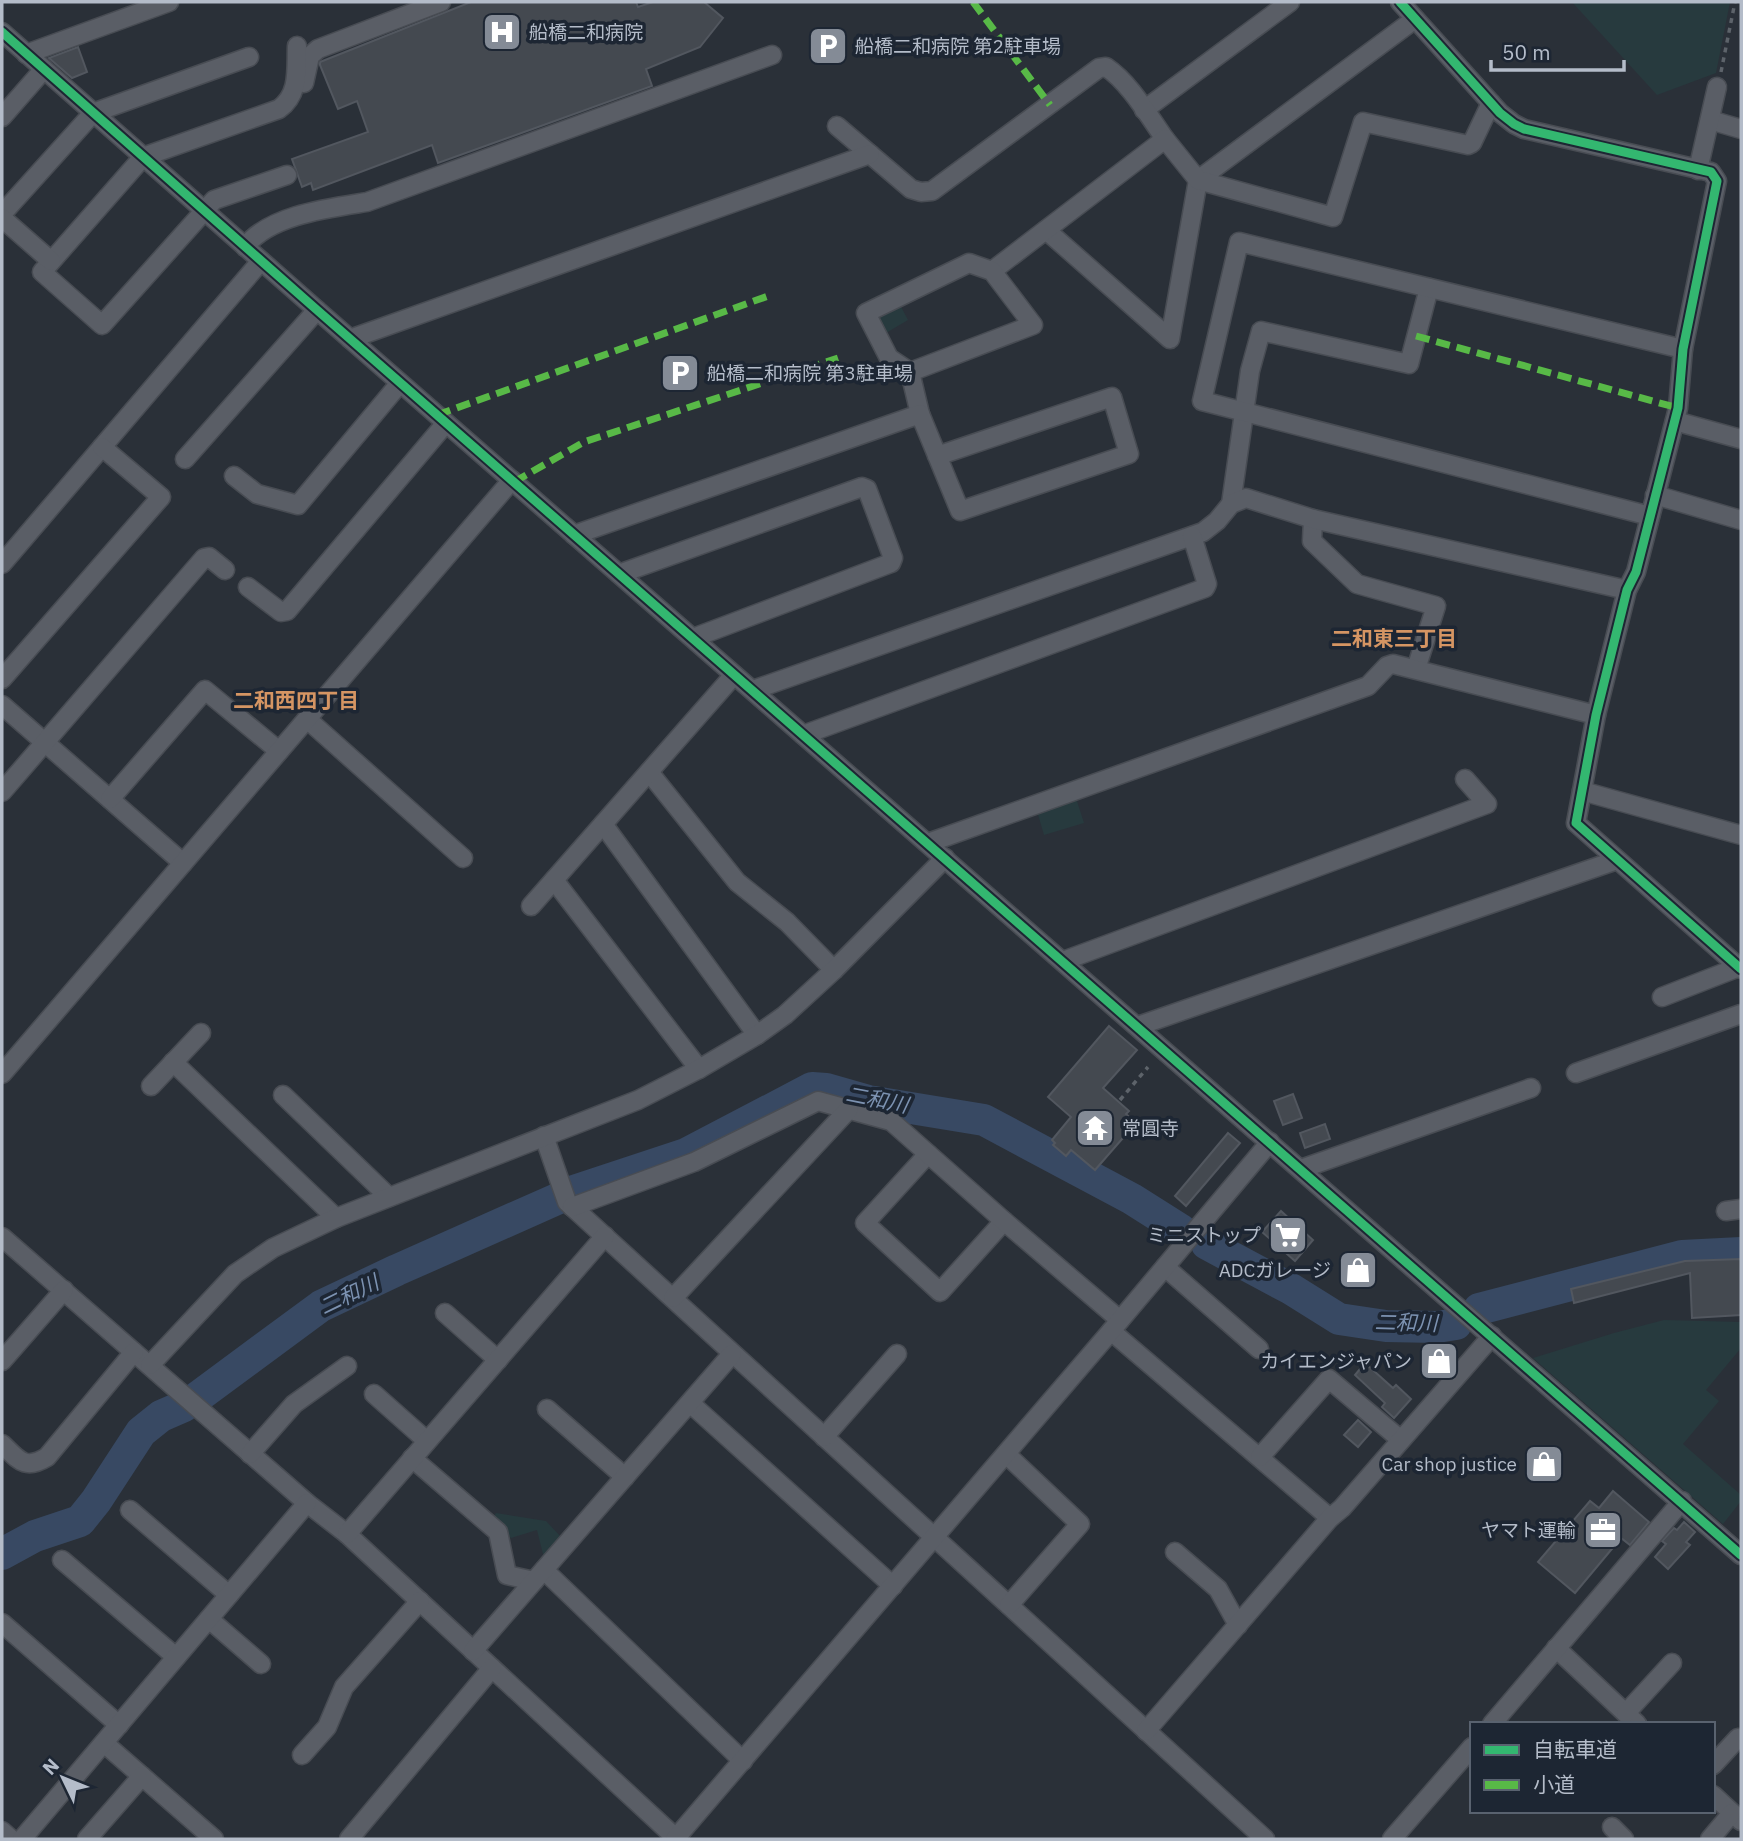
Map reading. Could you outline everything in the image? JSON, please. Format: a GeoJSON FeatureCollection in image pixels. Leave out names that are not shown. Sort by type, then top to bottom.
{"type":"FeatureCollection","features":[{"type":"Feature","properties":{"kind":"street"},"geometry":{"type":"LineString","coordinates":[[26,54],[169,2]]}},
{"type":"Feature","properties":{"kind":"street"},"geometry":{"type":"LineString","coordinates":[[287,176],[214,200],[102,325],[42,272],[143,157],[285,105],[302,93],[307,64],[317,49],[441,2]]}},
{"type":"Feature","properties":{"kind":"street"},"geometry":{"type":"LineString","coordinates":[[1144,110],[1290,2]]}},
{"type":"Feature","properties":{"kind":"street"},"geometry":{"type":"LineString","coordinates":[[1400,2],[1491,103],[1514,124],[1710,173],[1717,181],[1683,349],[1678,408],[1636,572],[1627,590],[1596,715],[1576,823],[1740,968],[1662,998]]}},
{"type":"Feature","properties":{"kind":"street"},"geometry":{"type":"LineString","coordinates":[[1046,230],[1170,339],[1198,180],[1415,19]]}},
{"type":"Feature","properties":{"kind":"street"},"geometry":{"type":"LineString","coordinates":[[5,42],[44,69],[1741,1555]]}},
{"type":"Feature","properties":{"kind":"street"},"geometry":{"type":"LineString","coordinates":[[285,105],[294,90],[297,46]]}},
{"type":"Feature","properties":{"kind":"street"},"geometry":{"type":"LineString","coordinates":[[245,247],[264,228],[325,209],[367,202],[772,55]]}},
{"type":"Feature","properties":{"kind":"street"},"geometry":{"type":"LineString","coordinates":[[51,261],[2,216],[93,113],[249,57]]}},
{"type":"Feature","properties":{"kind":"street"},"geometry":{"type":"LineString","coordinates":[[837,125],[911,189],[920,192],[932,191],[1099,68],[1106,67],[1144,110],[1198,180],[1333,217],[1363,122],[1468,145],[1472,143],[1491,103]]}},
{"type":"Feature","properties":{"kind":"street"},"geometry":{"type":"LineString","coordinates":[[2,117],[44,69]]}},
{"type":"Feature","properties":{"kind":"street"},"geometry":{"type":"LineString","coordinates":[[1698,170],[1717,87]]}},
{"type":"Feature","properties":{"kind":"street"},"geometry":{"type":"LineString","coordinates":[[1710,120],[1741,129]]}},
{"type":"Feature","properties":{"kind":"street"},"geometry":{"type":"LineString","coordinates":[[992,271],[1165,139]]}},
{"type":"Feature","properties":{"kind":"street"},"geometry":{"type":"LineString","coordinates":[[350,339],[870,154]]}},
{"type":"Feature","properties":{"kind":"street"},"geometry":{"type":"LineString","coordinates":[[1650,516],[1202,401],[1239,242],[1683,349]]}},
{"type":"Feature","properties":{"kind":"street"},"geometry":{"type":"LineString","coordinates":[[2,564],[261,261]]}},
{"type":"Feature","properties":{"kind":"street"},"geometry":{"type":"LineString","coordinates":[[910,373],[1033,325],[992,271],[969,263],[866,313],[889,358],[910,373],[920,414],[937,456],[960,511],[1129,454],[1112,397],[937,456]]}},
{"type":"Feature","properties":{"kind":"street"},"geometry":{"type":"LineString","coordinates":[[1231,504],[1250,371],[1261,331],[1409,364],[1429,288]]}},
{"type":"Feature","properties":{"kind":"street"},"geometry":{"type":"LineString","coordinates":[[185,459],[317,310]]}},
{"type":"Feature","properties":{"kind":"street"},"geometry":{"type":"LineString","coordinates":[[234,476],[257,494],[298,505],[400,383]]}},
{"type":"Feature","properties":{"kind":"street"},"geometry":{"type":"LineString","coordinates":[[575,535],[920,414]]}},
{"type":"Feature","properties":{"kind":"street"},"geometry":{"type":"LineString","coordinates":[[1675,421],[1741,439]]}},
{"type":"Feature","properties":{"kind":"street"},"geometry":{"type":"LineString","coordinates":[[248,587],[281,612],[286,611],[446,423]]}},
{"type":"Feature","properties":{"kind":"street"},"geometry":{"type":"LineString","coordinates":[[2,680],[161,497],[102,447]]}},
{"type":"Feature","properties":{"kind":"street"},"geometry":{"type":"LineString","coordinates":[[2,1074],[512,480]]}},
{"type":"Feature","properties":{"kind":"street"},"geometry":{"type":"LineString","coordinates":[[619,573],[862,487],[867,489],[893,558],[891,563],[693,638]]}},
{"type":"Feature","properties":{"kind":"street"},"geometry":{"type":"LineString","coordinates":[[1655,495],[1741,520]]}},
{"type":"Feature","properties":{"kind":"street"},"geometry":{"type":"LineString","coordinates":[[753,690],[1203,532],[1217,521],[1231,504],[1246,498],[1313,519],[1627,590]]}},
{"type":"Feature","properties":{"kind":"street"},"geometry":{"type":"LineString","coordinates":[[1313,519],[1312,541],[1357,584],[1436,606],[1416,669]]}},
{"type":"Feature","properties":{"kind":"street"},"geometry":{"type":"LineString","coordinates":[[803,735],[1205,588],[1207,584],[1192,536]]}},
{"type":"Feature","properties":{"kind":"street"},"geometry":{"type":"LineString","coordinates":[[2,792],[204,558],[209,557],[225,570]]}},
{"type":"Feature","properties":{"kind":"street"},"geometry":{"type":"LineString","coordinates":[[928,843],[1368,686],[1392,664],[1596,715]]}},
{"type":"Feature","properties":{"kind":"street"},"geometry":{"type":"LineString","coordinates":[[531,906],[734,675]]}},
{"type":"Feature","properties":{"kind":"street"},"geometry":{"type":"LineString","coordinates":[[110,799],[205,690],[279,751]]}},
{"type":"Feature","properties":{"kind":"street"},"geometry":{"type":"LineString","coordinates":[[2,705],[183,863]]}},
{"type":"Feature","properties":{"kind":"street"},"geometry":{"type":"LineString","coordinates":[[307,719],[463,858]]}},
{"type":"Feature","properties":{"kind":"street"},"geometry":{"type":"LineString","coordinates":[[649,772],[737,882],[787,922],[834,970]]}},
{"type":"Feature","properties":{"kind":"street"},"geometry":{"type":"LineString","coordinates":[[1063,961],[1486,804],[1465,779]]}},
{"type":"Feature","properties":{"kind":"street"},"geometry":{"type":"LineString","coordinates":[[1582,791],[1741,835]]}},
{"type":"Feature","properties":{"kind":"street"},"geometry":{"type":"LineString","coordinates":[[603,824],[757,1035]]}},
{"type":"Feature","properties":{"kind":"street"},"geometry":{"type":"LineString","coordinates":[[149,1365],[235,1274],[273,1248],[336,1218],[638,1100],[757,1035],[785,1015],[834,970],[945,858]]}},
{"type":"Feature","properties":{"kind":"street"},"geometry":{"type":"LineString","coordinates":[[1138,1026],[1617,860]]}},
{"type":"Feature","properties":{"kind":"street"},"geometry":{"type":"LineString","coordinates":[[554,880],[699,1069]]}},
{"type":"Feature","properties":{"kind":"street"},"geometry":{"type":"LineString","coordinates":[[1576,1073],[1741,1014]]}},
{"type":"Feature","properties":{"kind":"street"},"geometry":{"type":"LineString","coordinates":[[151,1086],[201,1032]]}},
{"type":"Feature","properties":{"kind":"street"},"geometry":{"type":"LineString","coordinates":[[173,1062],[336,1218]]}},
{"type":"Feature","properties":{"kind":"street"},"geometry":{"type":"LineString","coordinates":[[1301,1169],[1531,1088]]}},
{"type":"Feature","properties":{"kind":"street"},"geometry":{"type":"LineString","coordinates":[[283,1095],[389,1197]]}},
{"type":"Feature","properties":{"kind":"street"},"geometry":{"type":"LineString","coordinates":[[567,1198],[694,1162],[818,1101],[891,1121],[1330,1518]]}},
{"type":"Feature","properties":{"kind":"street"},"geometry":{"type":"LineString","coordinates":[[673,1298],[849,1109]]}},
{"type":"Feature","properties":{"kind":"street"},"geometry":{"type":"LineString","coordinates":[[544,1136],[567,1198],[605,1236],[1265,1839]]}},
{"type":"Feature","properties":{"kind":"street"},"geometry":{"type":"LineString","coordinates":[[2,1237],[250,1454],[347,1534],[676,1839],[1116,1326],[1270,1142]]}},
{"type":"Feature","properties":{"kind":"street"},"geometry":{"type":"LineString","coordinates":[[928,1154],[865,1223],[940,1292],[1004,1221]]}},
{"type":"Feature","properties":{"kind":"street"},"geometry":{"type":"LineString","coordinates":[[347,1534],[605,1236]]}},
{"type":"Feature","properties":{"kind":"street"},"geometry":{"type":"LineString","coordinates":[[1165,1267],[1259,1349]]}},
{"type":"Feature","properties":{"kind":"street"},"geometry":{"type":"LineString","coordinates":[[2,1361],[64,1290]]}},
{"type":"Feature","properties":{"kind":"street"},"geometry":{"type":"LineString","coordinates":[[445,1313],[498,1360]]}},
{"type":"Feature","properties":{"kind":"street"},"geometry":{"type":"LineString","coordinates":[[1146,1731],[1492,1336]]}},
{"type":"Feature","properties":{"kind":"street"},"geometry":{"type":"LineString","coordinates":[[2,1444],[27,1464],[47,1457],[134,1352]]}},
{"type":"Feature","properties":{"kind":"street"},"geometry":{"type":"LineString","coordinates":[[473,1651],[732,1354]]}},
{"type":"Feature","properties":{"kind":"street"},"geometry":{"type":"LineString","coordinates":[[824,1437],[897,1354]]}},
{"type":"Feature","properties":{"kind":"street"},"geometry":{"type":"LineString","coordinates":[[250,1454],[294,1404],[347,1366]]}},
{"type":"Feature","properties":{"kind":"street"},"geometry":{"type":"LineString","coordinates":[[1260,1457],[1329,1379],[1401,1440]]}},
{"type":"Feature","properties":{"kind":"street"},"geometry":{"type":"LineString","coordinates":[[374,1394],[427,1441]]}},
{"type":"Feature","properties":{"kind":"street"},"geometry":{"type":"LineString","coordinates":[[690,1403],[894,1586]]}},
{"type":"Feature","properties":{"kind":"street"},"geometry":{"type":"LineString","coordinates":[[547,1409],[625,1478]]}},
{"type":"Feature","properties":{"kind":"street"},"geometry":{"type":"LineString","coordinates":[[1006,1454],[1080,1524],[1009,1605]]}},
{"type":"Feature","properties":{"kind":"street"},"geometry":{"type":"LineString","coordinates":[[412,1458],[498,1532],[508,1575],[539,1576],[743,1761]]}},
{"type":"Feature","properties":{"kind":"street"},"geometry":{"type":"LineString","coordinates":[[1494,1722],[1682,1502]]}},
{"type":"Feature","properties":{"kind":"street"},"geometry":{"type":"LineString","coordinates":[[22,1839],[307,1503]]}},
{"type":"Feature","properties":{"kind":"street"},"geometry":{"type":"LineString","coordinates":[[130,1510],[229,1595]]}},
{"type":"Feature","properties":{"kind":"street"},"geometry":{"type":"LineString","coordinates":[[1175,1552],[1218,1589],[1238,1625]]}},
{"type":"Feature","properties":{"kind":"street"},"geometry":{"type":"LineString","coordinates":[[62,1560],[176,1657]]}},
{"type":"Feature","properties":{"kind":"street"},"geometry":{"type":"LineString","coordinates":[[302,1755],[327,1727],[344,1687],[419,1601]]}},
{"type":"Feature","properties":{"kind":"street"},"geometry":{"type":"LineString","coordinates":[[209,1619],[261,1664]]}},
{"type":"Feature","properties":{"kind":"street"},"geometry":{"type":"LineString","coordinates":[[2,1623],[119,1725]]}},
{"type":"Feature","properties":{"kind":"street"},"geometry":{"type":"LineString","coordinates":[[1556,1648],[1631,1718],[1672,1663]]}},
{"type":"Feature","properties":{"kind":"street"},"geometry":{"type":"LineString","coordinates":[[349,1839],[492,1668]]}},
{"type":"Feature","properties":{"kind":"street"},"geometry":{"type":"LineString","coordinates":[[1715,1764],[1738,1738]]}},
{"type":"Feature","properties":{"kind":"street"},"geometry":{"type":"LineString","coordinates":[[104,1743],[214,1839]]}},
{"type":"Feature","properties":{"kind":"street"},"geometry":{"type":"LineString","coordinates":[[1392,1839],[1470,1749]]}},
{"type":"Feature","properties":{"kind":"street"},"geometry":{"type":"LineString","coordinates":[[87,1839],[142,1776]]}},
{"type":"Feature","properties":{"kind":"street"},"geometry":{"type":"LineString","coordinates":[[1710,1839],[1737,1817],[1715,1797]]}},
{"type":"Feature","properties":{"kind":"street"},"geometry":{"type":"LineString","coordinates":[[2,1831],[11,1839]]}},
{"type":"Feature","properties":{"kind":"path"},"geometry":{"type":"LineString","coordinates":[[1717,87],[1735,2]]}},
{"type":"Feature","properties":{"kind":"path"},"geometry":{"type":"LineString","coordinates":[[1120,1100],[1148,1067]]}},
{"type":"Feature","properties":{"kind":"green space"},"geometry":{"type":"Polygon","coordinates":[[[1572,2],[1730,2],[1716,73],[1657,95],[1572,2]]]}},
{"type":"Feature","properties":{"kind":"green space"},"geometry":{"type":"Polygon","coordinates":[[[898,301],[908,320],[886,333],[877,320],[880,311],[898,301]]]}},
{"type":"Feature","properties":{"kind":"green space"},"geometry":{"type":"Polygon","coordinates":[[[1076,798],[1084,823],[1044,835],[1037,811],[1076,798]]]}},
{"type":"Feature","properties":{"kind":"green space"},"geometry":{"type":"Polygon","coordinates":[[[1664,1320],[1741,1322],[1741,1348],[1706,1390],[1719,1401],[1683,1444],[1741,1495],[1741,1501],[1723,1524],[1533,1358],[1664,1320]]]}},
{"type":"Feature","properties":{"kind":"green space"},"geometry":{"type":"Polygon","coordinates":[[[496,1513],[546,1521],[562,1538],[544,1558],[537,1530],[511,1538],[492,1519],[496,1513]]]}},
{"type":"Feature","properties":{"kind":"building"},"geometry":{"type":"Polygon","coordinates":[[[471,2],[636,2],[638,7],[653,2],[704,2],[723,18],[700,47],[646,69],[652,86],[438,163],[432,145],[313,190],[311,183],[302,187],[292,159],[368,132],[357,101],[338,109],[320,62],[471,2]]]}},
{"type":"Feature","properties":{"kind":"building"},"geometry":{"type":"Polygon","coordinates":[[[78,47],[87,72],[72,78],[49,58],[78,47]]]}},
{"type":"Feature","properties":{"kind":"building"},"geometry":{"type":"Polygon","coordinates":[[[1109,1026],[1137,1050],[1103,1088],[1129,1111],[1126,1114],[1136,1123],[1095,1170],[1071,1150],[1066,1156],[1053,1145],[1055,1143],[1052,1140],[1071,1117],[1048,1097],[1109,1026]]]}},
{"type":"Feature","properties":{"kind":"building"},"geometry":{"type":"Polygon","coordinates":[[[1293,1094],[1302,1118],[1283,1125],[1274,1101],[1293,1094]]]}},
{"type":"Feature","properties":{"kind":"building"},"geometry":{"type":"Polygon","coordinates":[[[1325,1124],[1330,1139],[1305,1148],[1300,1133],[1325,1124]]]}},
{"type":"Feature","properties":{"kind":"building"},"geometry":{"type":"Polygon","coordinates":[[[1228,1133],[1240,1143],[1186,1206],[1175,1196],[1228,1133]]]}},
{"type":"Feature","properties":{"kind":"building"},"geometry":{"type":"Polygon","coordinates":[[[1281,1211],[1313,1240],[1295,1261],[1262,1232],[1281,1211]]]}},
{"type":"Feature","properties":{"kind":"building"},"geometry":{"type":"Polygon","coordinates":[[[1741,1259],[1741,1315],[1692,1318],[1690,1273],[1574,1303],[1571,1289],[1685,1261],[1741,1259]]]}},
{"type":"Feature","properties":{"kind":"building"},"geometry":{"type":"Polygon","coordinates":[[[1436,1351],[1452,1364],[1442,1376],[1426,1362],[1436,1351]]]}},
{"type":"Feature","properties":{"kind":"building"},"geometry":{"type":"Polygon","coordinates":[[[1365,1363],[1393,1388],[1396,1385],[1411,1399],[1394,1418],[1382,1407],[1385,1403],[1355,1375],[1365,1363]]]}},
{"type":"Feature","properties":{"kind":"building"},"geometry":{"type":"Polygon","coordinates":[[[1358,1420],[1371,1432],[1358,1447],[1344,1435],[1358,1420]]]}},
{"type":"Feature","properties":{"kind":"building"},"geometry":{"type":"Polygon","coordinates":[[[1613,1491],[1649,1522],[1630,1545],[1621,1538],[1575,1593],[1538,1562],[1590,1501],[1599,1508],[1613,1491]]]}},
{"type":"Feature","properties":{"kind":"building"},"geometry":{"type":"Polygon","coordinates":[[[1684,1522],[1695,1532],[1686,1542],[1690,1545],[1668,1569],[1655,1557],[1666,1544],[1662,1541],[1684,1522]]]}},
{"type":"Feature","properties":{"kind":"waterway","name":"二和川"},"geometry":{"type":"LineString","coordinates":[[568,1193],[686,1154],[812,1088],[826,1089],[868,1101],[984,1120],[1132,1199],[1181,1230]]}},
{"type":"Feature","properties":{"kind":"waterway","name":"二和川"},"geometry":{"type":"LineString","coordinates":[[195,1399],[321,1306],[557,1199]]}},
{"type":"Feature","properties":{"kind":"waterway","name":"二和川"},"geometry":{"type":"LineString","coordinates":[[1207,1244],[1291,1289],[1339,1319],[1386,1326],[1437,1327],[1456,1324]]}},
{"type":"Feature","properties":{"kind":"waterway","name":"二和川"},"geometry":{"type":"LineString","coordinates":[[1479,1309],[1682,1256],[1741,1253]]}},
{"type":"Feature","properties":{"kind":"waterway","name":"二和川"},"geometry":{"type":"LineString","coordinates":[[2,1554],[35,1536],[80,1521],[141,1432],[161,1416],[184,1406]]}},
{"type":"Feature","properties":{"kind":"marked path"},"geometry":{"type":"LineString","coordinates":[[973,2],[1050,105]]}},
{"type":"Feature","properties":{"kind":"marked path"},"geometry":{"type":"LineString","coordinates":[[437,415],[768,296]]}},
{"type":"Feature","properties":{"kind":"marked path"},"geometry":{"type":"LineString","coordinates":[[1416,336],[1678,408]]}},
{"type":"Feature","properties":{"kind":"marked path"},"geometry":{"type":"LineString","coordinates":[[514,482],[584,442],[838,358]]}},
{"type":"Feature","properties":{"kind":"cycle path"},"geometry":{"type":"LineString","coordinates":[[1400,2],[1500,113],[1514,124],[1524,129],[1711,172],[1717,181],[1683,349],[1678,408],[1636,572],[1627,590],[1596,715],[1576,823],[1741,969]]}},
{"type":"Feature","properties":{"kind":"cycle path"},"geometry":{"type":"LineString","coordinates":[[2,32],[1741,1555]]}},
{"type":"Feature","properties":{"kind":"place","name":"船橋二和病院"},"geometry":{"type":"Point","coordinates":[502,32]}},
{"type":"Feature","properties":{"kind":"place","name":"船橋二和病院 第2駐車場"},"geometry":{"type":"Point","coordinates":[828,46]}},
{"type":"Feature","properties":{"kind":"place","name":"船橋二和病院 第3駐車場"},"geometry":{"type":"Point","coordinates":[680,373]}},
{"type":"Feature","properties":{"kind":"place","name":"常圓寺"},"geometry":{"type":"Point","coordinates":[1095,1128]}},
{"type":"Feature","properties":{"kind":"place","name":"ミニストップ"},"geometry":{"type":"Point","coordinates":[1288,1235]}},
{"type":"Feature","properties":{"kind":"place","name":"ADCガレージ"},"geometry":{"type":"Point","coordinates":[1358,1270]}},
{"type":"Feature","properties":{"kind":"place","name":"カイエンジャパン"},"geometry":{"type":"Point","coordinates":[1439,1361]}},
{"type":"Feature","properties":{"kind":"place","name":"Car shop justice"},"geometry":{"type":"Point","coordinates":[1544,1464]}},
{"type":"Feature","properties":{"kind":"place","name":"ヤマト運輸"},"geometry":{"type":"Point","coordinates":[1603,1530]}},
{"type":"Feature","properties":{"kind":"district","name":"二和東三丁目"},"geometry":{"type":"Point","coordinates":[1394,639]}},
{"type":"Feature","properties":{"kind":"district","name":"二和西四丁目"},"geometry":{"type":"Point","coordinates":[296,701]}}]}
